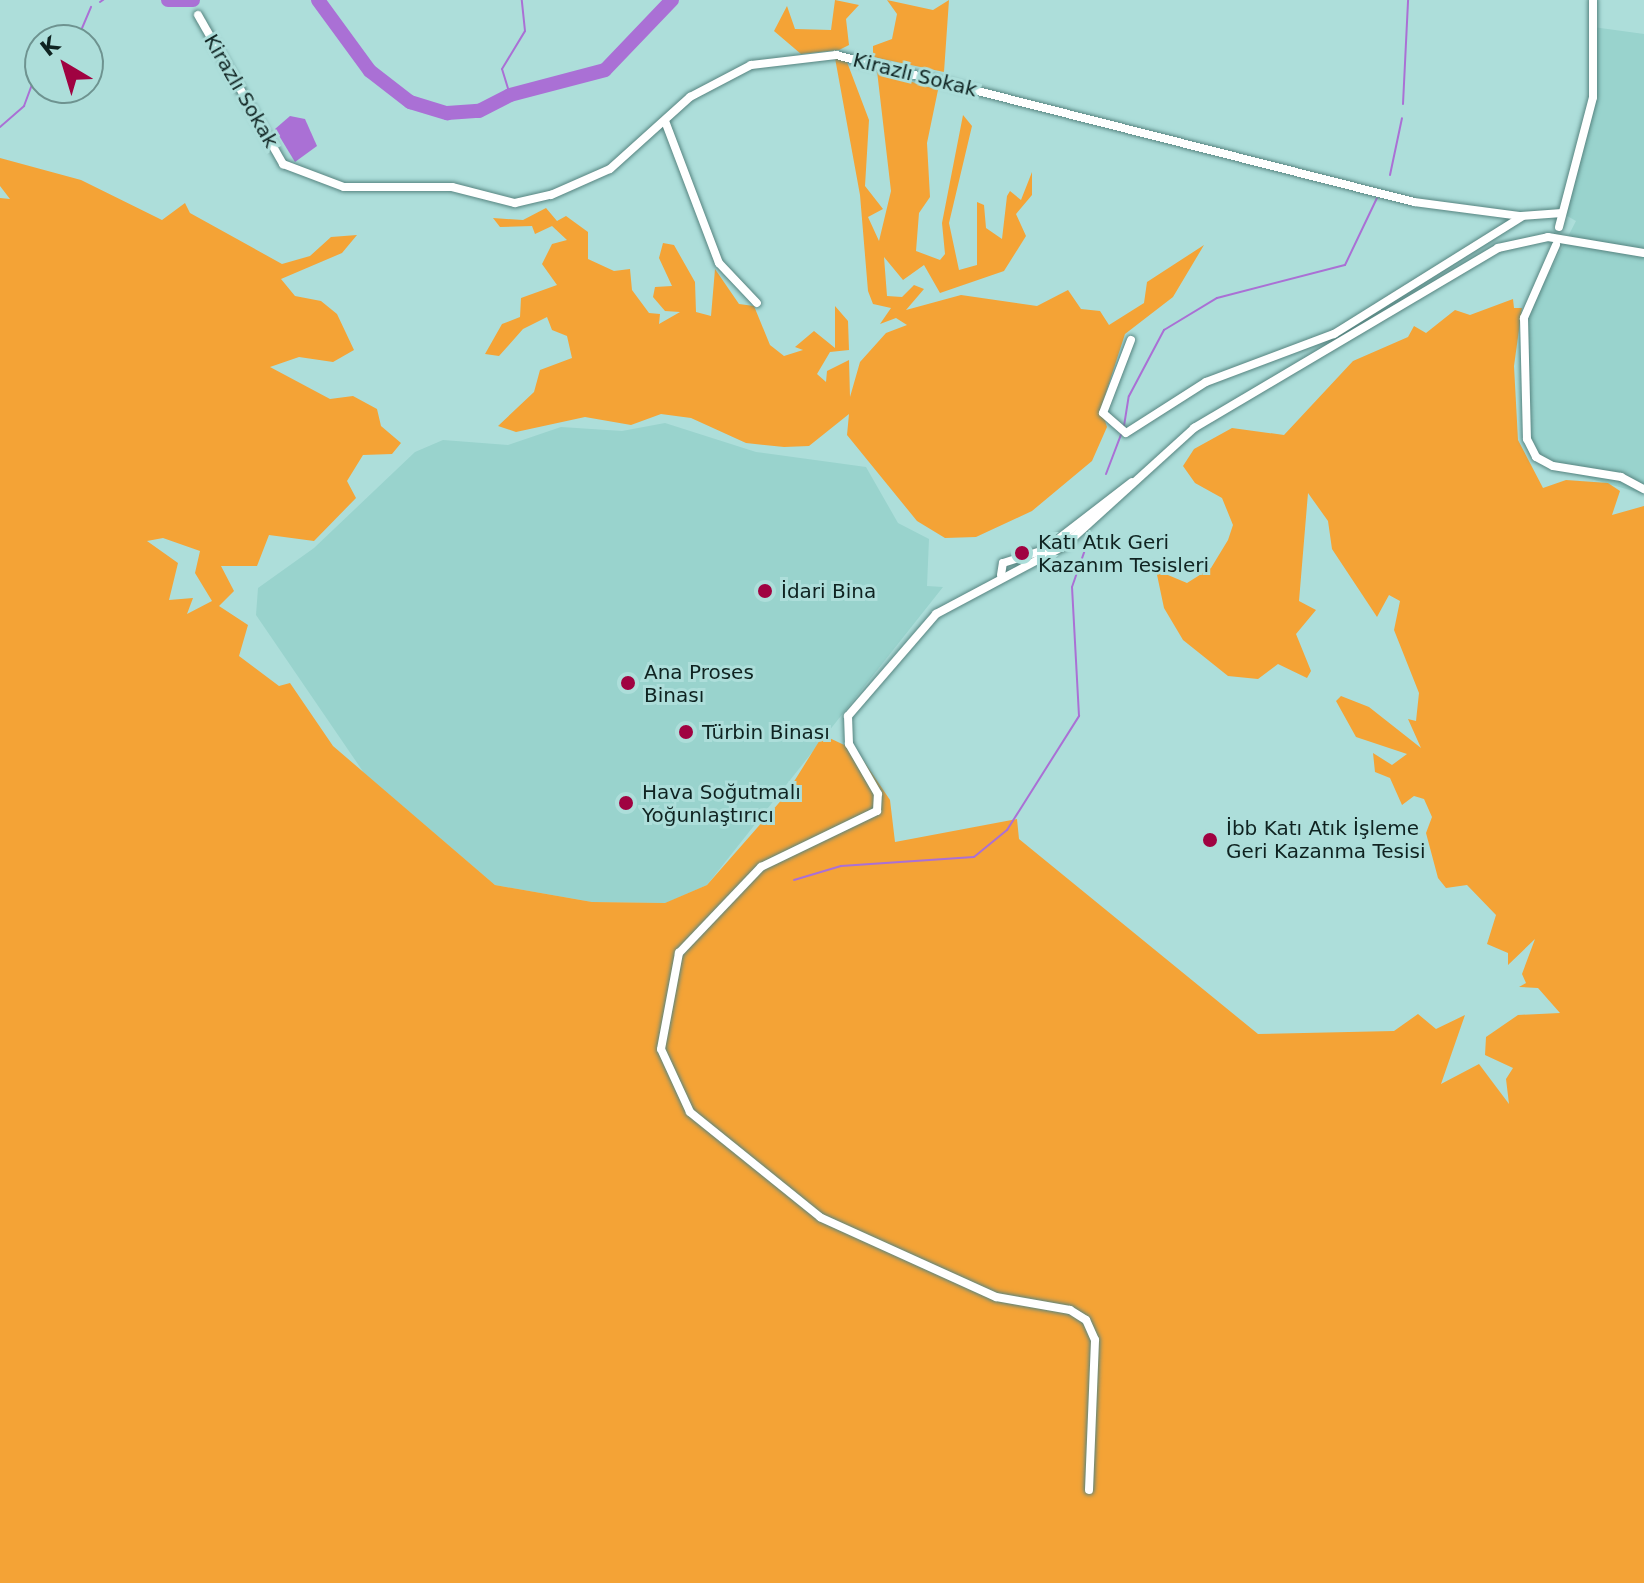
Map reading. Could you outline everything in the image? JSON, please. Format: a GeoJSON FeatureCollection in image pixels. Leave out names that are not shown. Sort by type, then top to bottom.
{"type":"FeatureCollection","features":[{"type":"Feature","properties":{"kind":"street"},"geometry":{"type":"LineString","coordinates":[[1559,227],[1593,97],[1593,0]]}},
{"type":"Feature","properties":{"kind":"street","name":"Kirazlı Sokak"},"geometry":{"type":"LineString","coordinates":[[198,15],[283,164],[326,184],[452,187],[515,203],[610,169],[690,97],[751,65],[836,55],[1414,202],[1521,216],[1562,213]]}},
{"type":"Feature","properties":{"kind":"street"},"geometry":{"type":"LineString","coordinates":[[665,121],[719,263],[757,303]]}},
{"type":"Feature","properties":{"kind":"street"},"geometry":{"type":"LineString","coordinates":[[1131,340],[1103,413],[1126,433],[1206,382],[1334,334],[1521,216]]}},
{"type":"Feature","properties":{"kind":"street"},"geometry":{"type":"LineString","coordinates":[[1089,1490],[1095,1340],[1086,1320],[1070,1310],[996,1297],[820,1217],[690,1112],[661,1049],[676,964],[694,930],[777,856],[877,811],[878,794],[846,734],[854,704],[922,626],[1001,575],[1056,552],[1194,428],[1498,248],[1548,237],[1644,253]]}},
{"type":"Feature","properties":{"kind":"street"},"geometry":{"type":"LineString","coordinates":[[1556,245],[1524,318],[1527,439],[1536,457],[1553,466],[1621,477],[1644,489]]}},
{"type":"Feature","properties":{"kind":"shaded area"},"geometry":{"type":"Polygon","coordinates":[[[835,0],[859,5],[846,19],[849,45],[839,50],[801,54],[774,31],[787,6],[795,29],[831,30],[835,0]]]}},
{"type":"Feature","properties":{"kind":"shaded area"},"geometry":{"type":"Polygon","coordinates":[[[887,0],[933,10],[949,0],[944,72],[873,57],[873,46],[892,39],[897,14],[887,0]]]}},
{"type":"Feature","properties":{"kind":"shaded area"},"geometry":{"type":"Polygon","coordinates":[[[1593,27],[1644,34],[1644,494],[1552,468],[1533,453],[1523,400],[1529,312],[1576,221],[1562,213],[1593,97],[1593,27]]]}},
{"type":"Feature","properties":{"kind":"shaded area"},"geometry":{"type":"Polygon","coordinates":[[[835,58],[847,62],[869,120],[865,186],[883,209],[868,217],[879,241],[891,191],[877,71],[938,90],[927,143],[930,197],[919,213],[916,251],[940,260],[945,254],[942,223],[963,115],[972,126],[949,223],[959,270],[977,265],[977,202],[984,205],[986,228],[1002,239],[1007,196],[1010,191],[1021,200],[1032,172],[1032,195],[1016,214],[1026,236],[1004,271],[940,293],[924,265],[903,280],[884,257],[887,296],[902,297],[914,285],[924,289],[906,310],[961,295],[1037,306],[1068,290],[1081,309],[1100,311],[1109,325],[1144,303],[1147,282],[1204,245],[1173,297],[1125,334],[1101,408],[1107,427],[1092,461],[1032,511],[976,537],[945,538],[917,521],[847,435],[849,414],[809,446],[784,447],[746,443],[691,418],[661,414],[631,425],[585,417],[516,432],[498,426],[534,392],[540,370],[572,358],[567,336],[552,330],[547,317],[523,329],[499,356],[485,354],[502,324],[520,317],[521,298],[557,285],[542,264],[552,244],[567,240],[552,226],[535,234],[532,226],[500,227],[493,218],[523,220],[546,208],[557,221],[566,216],[588,232],[588,259],[614,271],[630,269],[632,290],[649,313],[660,314],[659,324],[680,312],[665,311],[653,297],[655,287],[672,286],[659,258],[663,243],[674,245],[695,282],[696,312],[711,316],[715,269],[739,304],[754,306],[770,345],[784,356],[803,350],[795,347],[814,331],[835,348],[835,306],[848,321],[849,350],[830,352],[817,374],[826,382],[827,371],[849,360],[850,397],[860,362],[886,333],[907,325],[896,318],[880,324],[891,308],[873,304],[868,291],[860,195],[835,58]]]}},
{"type":"Feature","properties":{"kind":"shaded area"},"geometry":{"type":"Polygon","coordinates":[[[290,116],[305,119],[317,146],[295,162],[275,129],[290,116]]]}},
{"type":"Feature","properties":{"kind":"shaded area"},"geometry":{"type":"Polygon","coordinates":[[[0,158],[81,180],[162,220],[185,203],[190,213],[282,264],[310,256],[331,237],[357,235],[342,253],[281,279],[295,296],[321,301],[337,314],[354,350],[333,362],[299,357],[270,367],[330,399],[353,396],[377,409],[381,426],[401,443],[392,454],[363,455],[347,481],[356,498],[314,541],[269,535],[257,566],[221,566],[234,591],[219,606],[248,625],[239,656],[279,686],[290,683],[333,746],[495,885],[592,902],[665,903],[707,885],[785,796],[823,735],[857,751],[890,800],[895,842],[1017,819],[1019,839],[1258,1034],[1394,1031],[1418,1014],[1436,1029],[1465,1015],[1441,1084],[1479,1064],[1509,1104],[1506,1079],[1513,1068],[1485,1055],[1486,1037],[1518,1015],[1560,1013],[1538,988],[1519,987],[1526,983],[1522,974],[1535,939],[1508,965],[1508,953],[1487,944],[1496,915],[1467,885],[1446,888],[1438,878],[1426,833],[1432,817],[1424,799],[1414,796],[1402,805],[1390,778],[1375,772],[1373,753],[1392,765],[1407,754],[1356,737],[1336,701],[1341,696],[1369,707],[1421,748],[1408,719],[1416,721],[1419,693],[1394,630],[1400,601],[1389,595],[1377,617],[1332,549],[1328,521],[1308,493],[1299,601],[1316,610],[1296,634],[1311,671],[1307,678],[1278,664],[1258,679],[1228,676],[1183,640],[1164,608],[1156,570],[1187,583],[1211,568],[1233,525],[1222,498],[1195,483],[1183,466],[1194,449],[1232,428],[1284,435],[1353,361],[1408,337],[1414,326],[1426,333],[1455,310],[1470,315],[1513,299],[1514,308],[1522,308],[1514,366],[1518,440],[1543,488],[1566,480],[1608,483],[1620,491],[1612,515],[1644,506],[1644,1583],[0,1583],[0,198],[10,199],[0,186],[0,158]],[[163,538],[147,541],[178,563],[169,600],[193,598],[187,614],[212,601],[195,573],[200,551],[163,538]]]}},
{"type":"Feature","properties":{"kind":"shaded area"},"geometry":{"type":"Polygon","coordinates":[[[665,423],[756,452],[866,467],[898,523],[929,539],[927,586],[943,587],[707,885],[666,903],[592,902],[495,885],[364,773],[256,615],[258,588],[314,548],[415,452],[443,440],[508,445],[561,427],[622,431],[665,423]]]}},
{"type":"Feature","properties":{"kind":"waterway"},"geometry":{"type":"LineString","coordinates":[[168,0],[193,0]]}},
{"type":"Feature","properties":{"kind":"waterway"},"geometry":{"type":"LineString","coordinates":[[318,0],[370,71],[410,102],[447,113],[479,111],[510,95],[605,70],[672,0]]}},
{"type":"Feature","properties":{"kind":"waterway"},"geometry":{"type":"LineString","coordinates":[[510,95],[502,69],[525,31],[522,0]]}},
{"type":"Feature","properties":{"kind":"waterway"},"geometry":{"type":"LineString","coordinates":[[1403,104],[1408,0]]}},
{"type":"Feature","properties":{"kind":"waterway"},"geometry":{"type":"LineString","coordinates":[[84,24],[91,7]]}},
{"type":"Feature","properties":{"kind":"waterway"},"geometry":{"type":"LineString","coordinates":[[0,127],[25,104]]}},
{"type":"Feature","properties":{"kind":"waterway"},"geometry":{"type":"LineString","coordinates":[[1390,175],[1402,118]]}},
{"type":"Feature","properties":{"kind":"waterway"},"geometry":{"type":"LineString","coordinates":[[1124,426],[1129,396],[1164,330],[1217,298],[1345,265],[1377,198]]}},
{"type":"Feature","properties":{"kind":"waterway"},"geometry":{"type":"LineString","coordinates":[[1106,474],[1122,432]]}},
{"type":"Feature","properties":{"kind":"waterway"},"geometry":{"type":"LineString","coordinates":[[794,880],[841,866],[974,857],[1007,830],[1079,716],[1072,587],[1087,544]]}},
{"type":"Feature","properties":{"kind":"place","name":"Katı Atık Geri Kazanım Tesisleri"},"geometry":{"type":"Point","coordinates":[1022,553]}},
{"type":"Feature","properties":{"kind":"place","name":"İdari Bina"},"geometry":{"type":"Point","coordinates":[765,591]}},
{"type":"Feature","properties":{"kind":"place","name":"Ana Proses Binası"},"geometry":{"type":"Point","coordinates":[628,683]}},
{"type":"Feature","properties":{"kind":"place","name":"Türbin Binası"},"geometry":{"type":"Point","coordinates":[686,732]}},
{"type":"Feature","properties":{"kind":"place","name":"Hava Soğutmalı Yoğunlaştırıcı"},"geometry":{"type":"Point","coordinates":[626,803]}},
{"type":"Feature","properties":{"kind":"place","name":"İbb Katı Atık İşleme Geri Kazanma Tesisi"},"geometry":{"type":"Point","coordinates":[1210,840]}}]}
